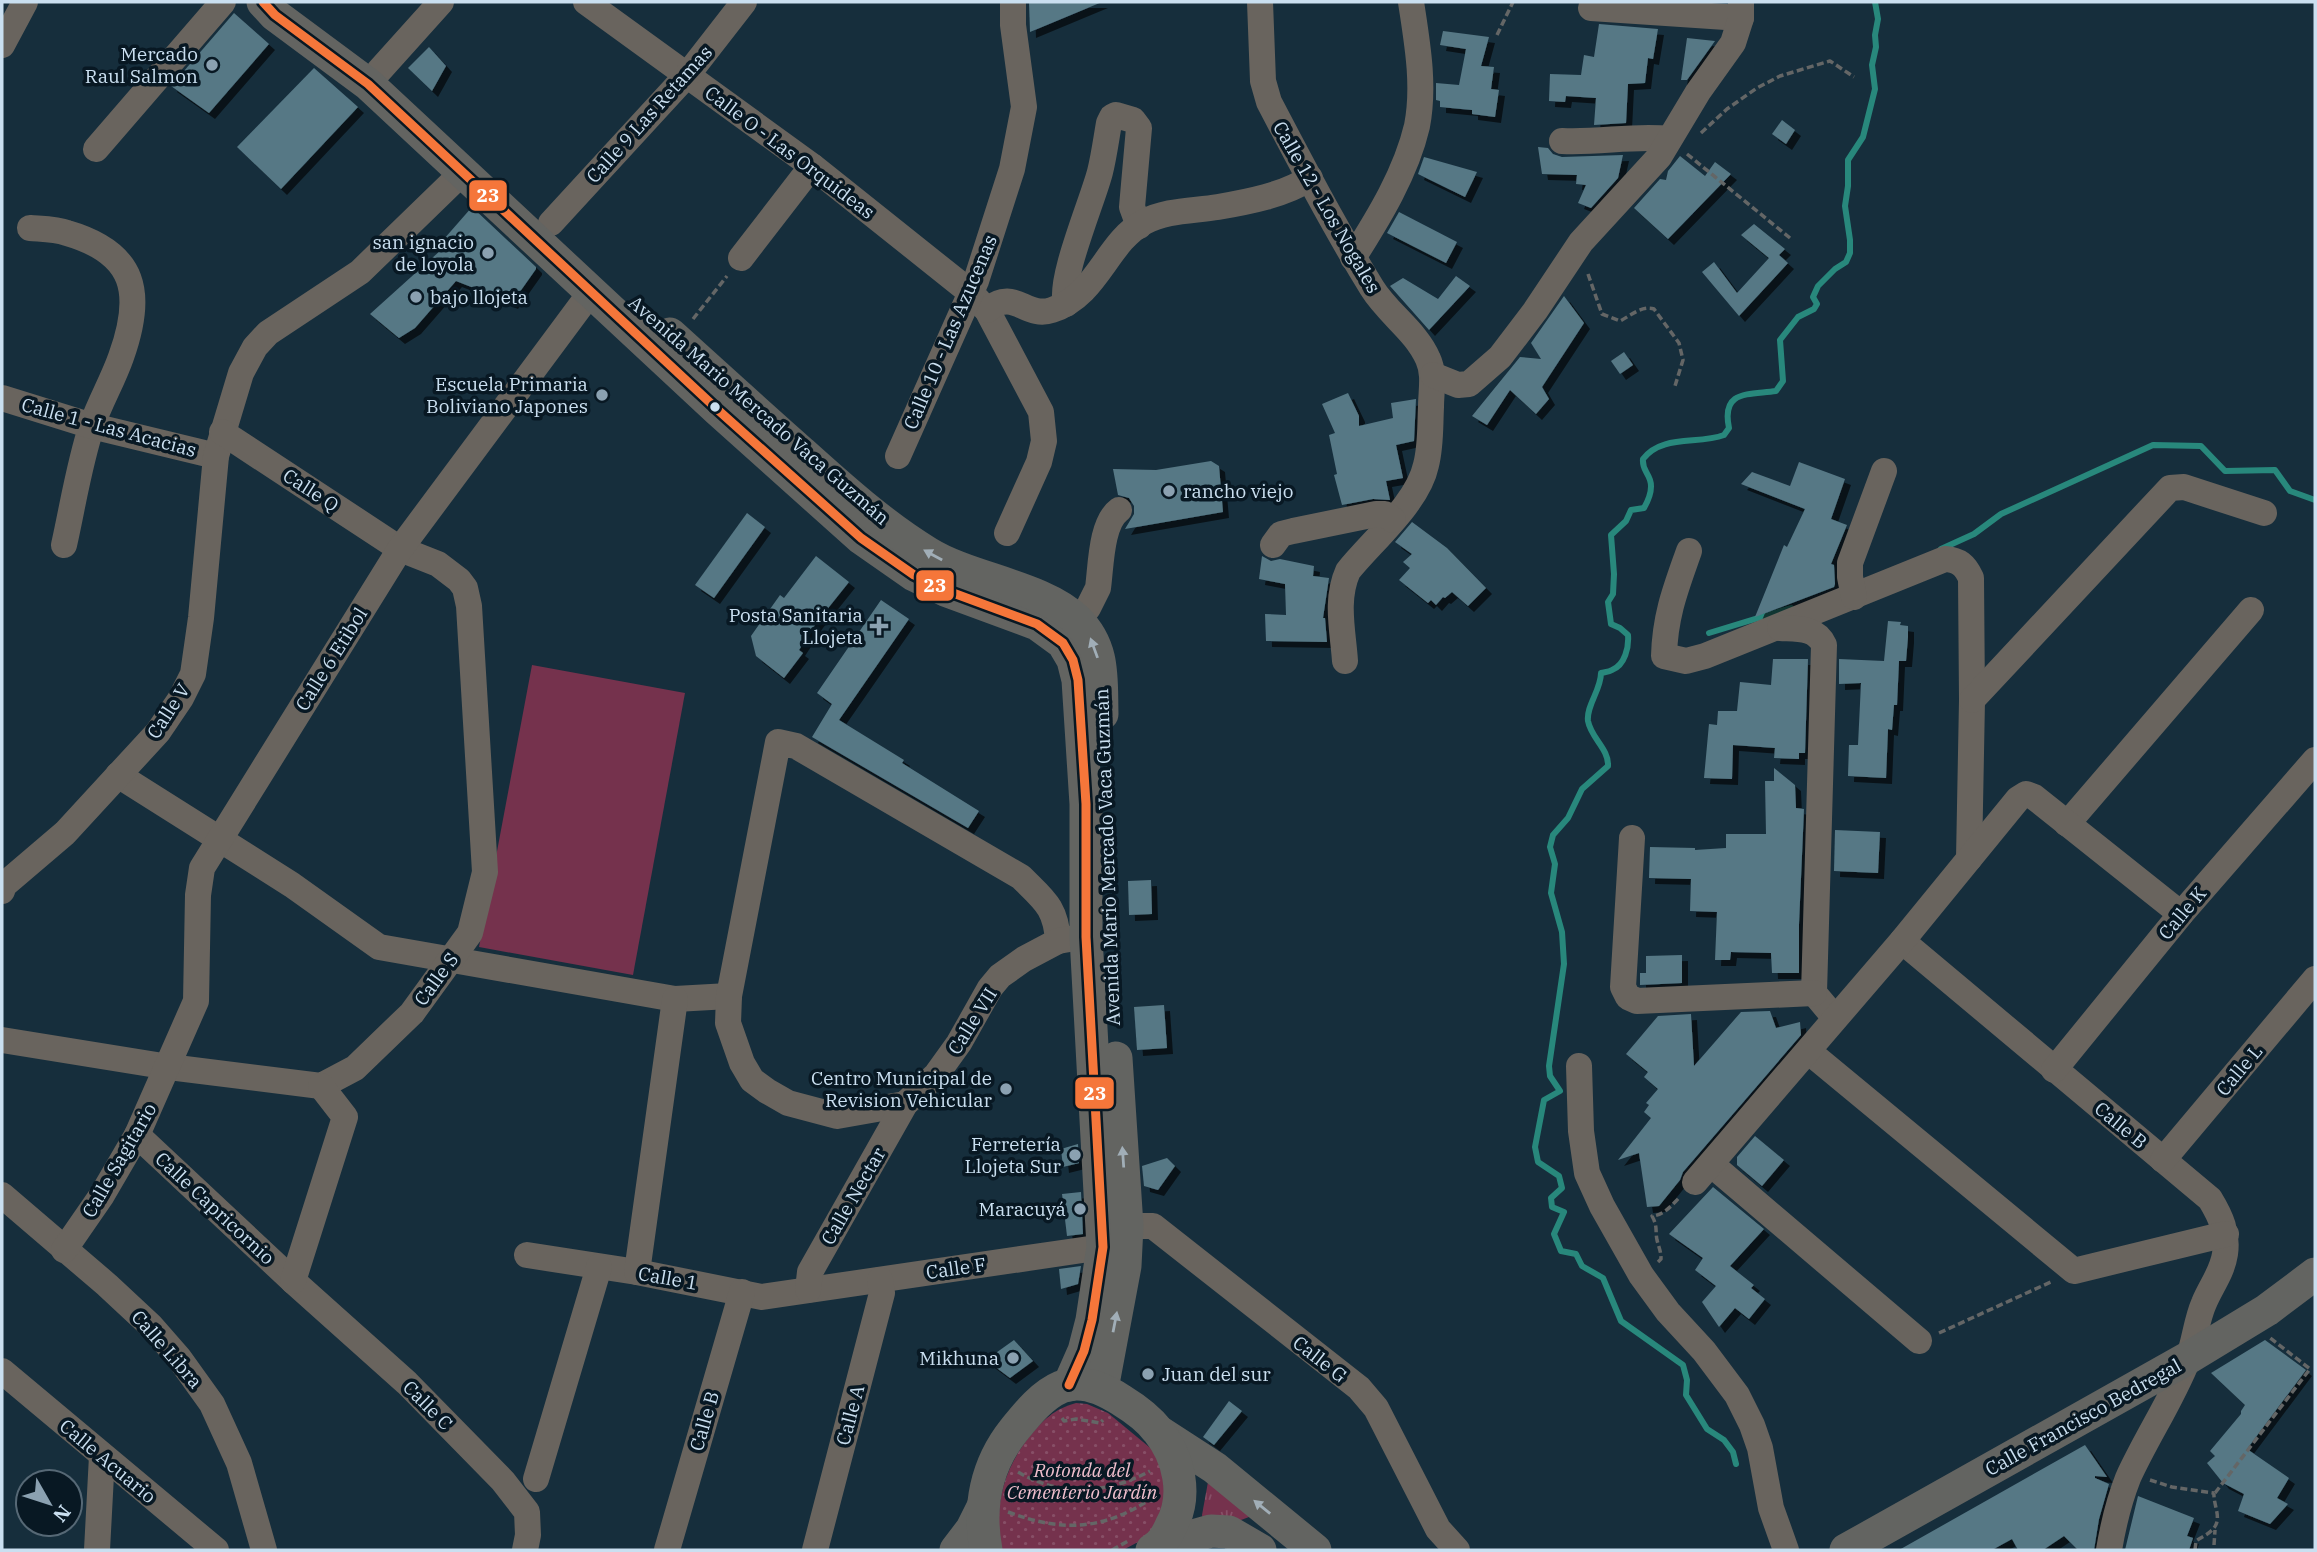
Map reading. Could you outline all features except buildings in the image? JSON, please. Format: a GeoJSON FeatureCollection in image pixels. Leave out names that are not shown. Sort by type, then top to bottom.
{"type":"FeatureCollection","features":[{"type":"Feature","properties":{"kind":"main road","name":"Avenida Mario Mercado Vaca Guzmán"},"geometry":{"type":"LineString","coordinates":[[263,2],[275,15],[374,78]]}},
{"type":"Feature","properties":{"kind":"main road","name":"Avenida Mario Mercado Vaca Guzmán"},"geometry":{"type":"LineString","coordinates":[[294,2],[804,471]]}},
{"type":"Feature","properties":{"kind":"main road","name":"Avenida Mario Mercado Vaca Guzmán"},"geometry":{"type":"LineString","coordinates":[[599,284],[677,340],[804,471],[861,538],[914,575],[945,590],[1040,598],[1062,608],[1076,620],[1098,650],[1107,805],[1084,938],[1128,1226],[1125,1266],[1104,1404]]}},
{"type":"Feature","properties":{"kind":"main road","name":"Avenida Mario Mercado Vaca Guzmán"},"geometry":{"type":"LineString","coordinates":[[991,593],[1063,643],[1073,660],[1079,680],[1086,804],[1084,938],[1103,1247],[1092,1320],[1084,1351],[1064,1399]]}},
{"type":"Feature","properties":{"kind":"main road"},"geometry":{"type":"LineString","coordinates":[[1103,1247],[1128,1226]]}},
{"type":"Feature","properties":{"kind":"main road","name":"Calle Francisco Bedregal"},"geometry":{"type":"LineString","coordinates":[[1846,1550],[1882,1542],[2267,1310],[2315,1273]]}},
{"type":"Feature","properties":{"kind":"main road"},"geometry":{"type":"LineString","coordinates":[[986,1550],[993,1513],[985,1489],[994,1460],[1011,1433],[1044,1397],[1059,1388],[1064,1399],[1085,1385],[1104,1404],[1127,1404],[1158,1431],[1215,1468],[1315,1550]]}},
{"type":"Feature","properties":{"kind":"main road"},"geometry":{"type":"LineString","coordinates":[[1157,1548],[1174,1520],[1181,1486],[1173,1457],[1158,1431]]}},
{"type":"Feature","properties":{"kind":"main road"},"geometry":{"type":"LineString","coordinates":[[956,1550],[972,1529],[993,1513]]}},
{"type":"Feature","properties":{"kind":"main road"},"geometry":{"type":"LineString","coordinates":[[1157,1548],[1211,1531],[1230,1532],[1260,1550]]}},
{"type":"Feature","properties":{"kind":"street"},"geometry":{"type":"LineString","coordinates":[[2,45],[25,2]]}},
{"type":"Feature","properties":{"kind":"street"},"geometry":{"type":"LineString","coordinates":[[96,149],[223,2]]}},
{"type":"Feature","properties":{"kind":"street"},"geometry":{"type":"LineString","coordinates":[[374,78],[441,2]]}},
{"type":"Feature","properties":{"kind":"street","name":"Calle O - Las Orquideas"},"geometry":{"type":"LineString","coordinates":[[586,2],[812,166],[979,301]]}},
{"type":"Feature","properties":{"kind":"street","name":"Calle 9 Las Retamas"},"geometry":{"type":"LineString","coordinates":[[544,231],[688,74],[744,2]]}},
{"type":"Feature","properties":{"kind":"street","name":"Calle 10 - Las Azucenas"},"geometry":{"type":"LineString","coordinates":[[898,456],[979,301],[976,281],[1003,202],[1021,131],[1024,107],[1013,25],[1013,2]]}},
{"type":"Feature","properties":{"kind":"street","name":"Calle 12 - Los Nogales"},"geometry":{"type":"LineString","coordinates":[[1261,2],[1263,81],[1269,102],[1353,258],[1377,296],[1408,328],[1421,347],[1429,360],[1433,375],[1426,467],[1414,492],[1348,571],[1343,582],[1340,594],[1345,661]]}},
{"type":"Feature","properties":{"kind":"street"},"geometry":{"type":"LineString","coordinates":[[1353,258],[1397,182],[1416,126],[1419,60],[1411,2]]}},
{"type":"Feature","properties":{"kind":"street"},"geometry":{"type":"LineString","coordinates":[[1433,375],[1458,385],[1469,384],[1500,357],[1581,242],[1659,157],[1698,92],[1734,43],[1741,10],[1591,8]]}},
{"type":"Feature","properties":{"kind":"street"},"geometry":{"type":"LineString","coordinates":[[1066,304],[1063,294],[1067,275],[1101,171],[1109,123],[1116,115],[1133,120],[1139,128],[1132,207],[1139,226]]}},
{"type":"Feature","properties":{"kind":"street"},"geometry":{"type":"LineString","coordinates":[[1562,141],[1590,143],[1669,139]]}},
{"type":"Feature","properties":{"kind":"street","name":"Calle V"},"geometry":{"type":"LineString","coordinates":[[2,891],[4,885],[65,832],[158,732],[181,698],[192,674],[201,618],[219,444],[241,373],[255,347],[268,333],[360,272],[469,165]]}},
{"type":"Feature","properties":{"kind":"street"},"geometry":{"type":"LineString","coordinates":[[741,258],[812,166]]}},
{"type":"Feature","properties":{"kind":"street"},"geometry":{"type":"LineString","coordinates":[[979,301],[995,303],[1004,300],[1018,303],[1033,312],[1049,311],[1066,304],[1081,293],[1122,240],[1139,226],[1177,212],[1220,207],[1269,195],[1299,185],[1310,178]]}},
{"type":"Feature","properties":{"kind":"street"},"geometry":{"type":"LineString","coordinates":[[30,228],[66,232],[96,245],[120,261],[132,289],[132,311],[122,354],[92,426],[64,545]]}},
{"type":"Feature","properties":{"kind":"street","name":"Calle 6 Etibol"},"geometry":{"type":"LineString","coordinates":[[169,1067],[196,1001],[198,895],[202,868],[400,549],[599,284]]}},
{"type":"Feature","properties":{"kind":"street"},"geometry":{"type":"LineString","coordinates":[[979,301],[1041,412],[1044,441],[1039,462],[1007,533]]}},
{"type":"Feature","properties":{"kind":"street","name":"Calle 1 - Las Acacias"},"geometry":{"type":"LineString","coordinates":[[2,398],[92,426],[219,444]]}},
{"type":"Feature","properties":{"kind":"street","name":"Calle Q"},"geometry":{"type":"LineString","coordinates":[[219,444],[400,549]]}},
{"type":"Feature","properties":{"kind":"street"},"geometry":{"type":"LineString","coordinates":[[1854,597],[1850,563],[1884,471]]}},
{"type":"Feature","properties":{"kind":"street"},"geometry":{"type":"LineString","coordinates":[[1972,700],[2170,488],[2184,487],[2264,513]]}},
{"type":"Feature","properties":{"kind":"street"},"geometry":{"type":"LineString","coordinates":[[1076,620],[1095,598],[1107,526],[1112,515],[1119,510]]}},
{"type":"Feature","properties":{"kind":"street"},"geometry":{"type":"LineString","coordinates":[[1273,545],[1281,534],[1293,531],[1376,514],[1385,514],[1393,520]]}},
{"type":"Feature","properties":{"kind":"street","name":"Calle S"},"geometry":{"type":"LineString","coordinates":[[321,1086],[355,1068],[412,1013],[470,933],[485,872],[470,606],[465,588],[459,579],[438,565],[400,549]]}},
{"type":"Feature","properties":{"kind":"street"},"geometry":{"type":"LineString","coordinates":[[1689,551],[1668,610],[1664,656],[1686,661],[1705,656],[1945,559],[1956,559],[1966,567],[1971,578],[1969,859]]}},
{"type":"Feature","properties":{"kind":"street"},"geometry":{"type":"LineString","coordinates":[[2067,824],[2251,610]]}},
{"type":"Feature","properties":{"kind":"street"},"geometry":{"type":"LineString","coordinates":[[1771,628],[1811,631],[1820,637],[1825,656],[1814,993],[1835,1018]]}},
{"type":"Feature","properties":{"kind":"street"},"geometry":{"type":"LineString","coordinates":[[905,1104],[837,1116],[788,1103],[752,1080],[742,1063],[728,1023],[729,996],[778,743],[796,746],[1021,877],[1046,902],[1056,920],[1084,938]]}},
{"type":"Feature","properties":{"kind":"street","name":"Calle K"},"geometry":{"type":"LineString","coordinates":[[2054,1070],[2181,914],[2315,760]]}},
{"type":"Feature","properties":{"kind":"street"},"geometry":{"type":"LineString","coordinates":[[118,775],[292,886],[379,947],[675,999],[729,996]]}},
{"type":"Feature","properties":{"kind":"street"},"geometry":{"type":"LineString","coordinates":[[1919,1341],[1703,1173],[1902,941],[2018,799],[2026,794],[2034,797],[2181,914]]}},
{"type":"Feature","properties":{"kind":"street"},"geometry":{"type":"LineString","coordinates":[[1632,838],[1623,975],[1623,987],[1628,996],[1637,1001],[1814,993]]}},
{"type":"Feature","properties":{"kind":"street","name":"Calle VII"},"geometry":{"type":"LineString","coordinates":[[905,1104],[936,1075],[1000,976],[1024,959],[1084,938]]}},
{"type":"Feature","properties":{"kind":"street","name":"Calle B"},"geometry":{"type":"LineString","coordinates":[[1902,941],[2210,1199],[2221,1217],[2226,1234]]}},
{"type":"Feature","properties":{"kind":"street","name":"Calle L"},"geometry":{"type":"LineString","coordinates":[[2163,1160],[2315,979]]}},
{"type":"Feature","properties":{"kind":"street"},"geometry":{"type":"LineString","coordinates":[[637,1272],[675,999]]}},
{"type":"Feature","properties":{"kind":"street"},"geometry":{"type":"LineString","coordinates":[[2,1040],[169,1067],[321,1086],[345,1117],[293,1281]]}},
{"type":"Feature","properties":{"kind":"street"},"geometry":{"type":"LineString","coordinates":[[1808,1051],[2074,1271],[2226,1234],[2221,1271],[2204,1303],[2188,1358],[2128,1479],[2114,1523],[2109,1550]]}},
{"type":"Feature","properties":{"kind":"street"},"geometry":{"type":"LineString","coordinates":[[1579,1066],[1581,1131],[1587,1173],[1602,1206],[1641,1275],[1737,1395],[1760,1448],[1771,1508],[1786,1550]]}},
{"type":"Feature","properties":{"kind":"street","name":"Calle Sagitario"},"geometry":{"type":"LineString","coordinates":[[64,1250],[102,1195],[137,1135],[169,1067]]}},
{"type":"Feature","properties":{"kind":"street","name":"Calle Nectar"},"geometry":{"type":"LineString","coordinates":[[808,1290],[810,1272],[905,1104]]}},
{"type":"Feature","properties":{"kind":"street","name":"Calle Capricornio"},"geometry":{"type":"LineString","coordinates":[[137,1135],[293,1281]]}},
{"type":"Feature","properties":{"kind":"street","name":"Calle Libra"},"geometry":{"type":"LineString","coordinates":[[2,1195],[107,1285],[151,1326],[179,1358],[212,1404],[239,1463],[264,1550]]}},
{"type":"Feature","properties":{"kind":"street","name":"Calle G"},"geometry":{"type":"LineString","coordinates":[[1128,1226],[1153,1226],[1359,1388],[1376,1408],[1438,1529],[1457,1550]]}},
{"type":"Feature","properties":{"kind":"street","name":"Calle F"},"geometry":{"type":"LineString","coordinates":[[808,1290],[1103,1247]]}},
{"type":"Feature","properties":{"kind":"street","name":"Calle 1"},"geometry":{"type":"LineString","coordinates":[[527,1255],[637,1272],[762,1297],[808,1290]]}},
{"type":"Feature","properties":{"kind":"street"},"geometry":{"type":"LineString","coordinates":[[536,1479],[598,1267]]}},
{"type":"Feature","properties":{"kind":"street","name":"Calle A"},"geometry":{"type":"LineString","coordinates":[[815,1550],[882,1293],[880,1280]]}},
{"type":"Feature","properties":{"kind":"street","name":"Calle C"},"geometry":{"type":"LineString","coordinates":[[293,1281],[407,1383],[503,1481],[527,1512],[528,1535],[525,1550]]}},
{"type":"Feature","properties":{"kind":"street","name":"Calle B"},"geometry":{"type":"LineString","coordinates":[[667,1550],[742,1292]]}},
{"type":"Feature","properties":{"kind":"street","name":"Calle Acuario"},"geometry":{"type":"LineString","coordinates":[[2,1371],[216,1550]]}},
{"type":"Feature","properties":{"kind":"street"},"geometry":{"type":"LineString","coordinates":[[97,1550],[102,1456]]}},
{"type":"Feature","properties":{"kind":"path"},"geometry":{"type":"LineString","coordinates":[[1497,35],[1513,2]]}},
{"type":"Feature","properties":{"kind":"path"},"geometry":{"type":"LineString","coordinates":[[1669,139],[1690,139],[1706,130],[1727,109],[1780,76],[1830,61],[1854,76]]}},
{"type":"Feature","properties":{"kind":"path"},"geometry":{"type":"LineString","coordinates":[[1669,139],[1790,239]]}},
{"type":"Feature","properties":{"kind":"path"},"geometry":{"type":"LineString","coordinates":[[1581,242],[1590,250],[1591,267],[1588,274],[1602,314],[1620,321],[1648,307],[1654,309],[1679,344],[1683,360],[1675,386]]}},
{"type":"Feature","properties":{"kind":"path"},"geometry":{"type":"LineString","coordinates":[[677,340],[741,258]]}},
{"type":"Feature","properties":{"kind":"path"},"geometry":{"type":"LineString","coordinates":[[1655,1265],[1661,1259],[1661,1248],[1657,1240],[1658,1226],[1652,1216],[1665,1212],[1703,1173]]}},
{"type":"Feature","properties":{"kind":"path"},"geometry":{"type":"LineString","coordinates":[[1919,1341],[2074,1271]]}},
{"type":"Feature","properties":{"kind":"path"},"geometry":{"type":"LineString","coordinates":[[2214,1545],[2214,1529],[2218,1515],[2215,1493],[2310,1369],[2267,1335]]}},
{"type":"Feature","properties":{"kind":"path"},"geometry":{"type":"LineString","coordinates":[[1064,1399],[1064,1421],[1076,1419],[1100,1423],[1104,1404]]}},
{"type":"Feature","properties":{"kind":"path"},"geometry":{"type":"LineString","coordinates":[[1013,1469],[1055,1487],[1077,1490],[1119,1485],[1158,1466]]}},
{"type":"Feature","properties":{"kind":"path"},"geometry":{"type":"LineString","coordinates":[[2152,1481],[2172,1488],[2215,1493]]}},
{"type":"Feature","properties":{"kind":"path"},"geometry":{"type":"LineString","coordinates":[[993,1513],[1003,1510],[1055,1525],[1087,1524],[1119,1517],[1158,1494]]}},
{"type":"Feature","properties":{"kind":"path"},"geometry":{"type":"LineString","coordinates":[[2195,1550],[2199,1537],[2214,1529]]}},
{"type":"Feature","properties":{"kind":"green space"},"geometry":{"type":"Polygon","coordinates":[[[532,665],[685,693],[633,975],[479,947],[532,665]]]}},
{"type":"Feature","properties":{"kind":"green space","name":"Rotonda del Cementerio Jardín"},"geometry":{"type":"Polygon","coordinates":[[[1076,1403],[1087,1404],[1108,1413],[1154,1451],[1168,1478],[1160,1524],[1140,1541],[1123,1550],[1002,1550],[1000,1505],[1002,1490],[1013,1463],[1029,1437],[1044,1420],[1061,1408],[1076,1403]]]}},
{"type":"Feature","properties":{"kind":"green space"},"geometry":{"type":"Polygon","coordinates":[[[1208,1482],[1257,1514],[1241,1520],[1203,1519],[1208,1482]]]}},
{"type":"Feature","properties":{"kind":"waterway"},"geometry":{"type":"LineString","coordinates":[[1736,1464],[1733,1452],[1724,1440],[1707,1429],[1686,1395],[1687,1380],[1683,1365],[1621,1321],[1603,1278],[1582,1266],[1576,1254],[1561,1251],[1554,1234],[1564,1212],[1552,1207],[1551,1198],[1562,1188],[1559,1176],[1538,1162],[1535,1147],[1544,1100],[1560,1091],[1550,1076],[1549,1066],[1564,964],[1562,932],[1551,893],[1555,864],[1550,847],[1553,835],[1568,818],[1582,789],[1608,766],[1606,754],[1590,727],[1588,715],[1601,673],[1616,668],[1627,650],[1628,635],[1611,624],[1608,602],[1613,594],[1614,574],[1611,535],[1626,521],[1631,510],[1644,508],[1647,502],[1651,484],[1643,459],[1651,451],[1670,443],[1724,435],[1729,428],[1729,407],[1733,401],[1747,394],[1776,391],[1783,381],[1780,340],[1798,317],[1814,309],[1817,304],[1813,297],[1818,286],[1846,262],[1850,253],[1845,206],[1848,160],[1863,137],[1875,89],[1872,65],[1878,19],[1875,2]]}},
{"type":"Feature","properties":{"kind":"waterway"},"geometry":{"type":"LineString","coordinates":[[1941,549],[1974,534],[2001,514],[2153,445],[2201,446],[2225,471],[2275,470],[2290,491],[2315,500]]}},
{"type":"Feature","properties":{"kind":"waterway"},"geometry":{"type":"LineString","coordinates":[[1709,633],[1791,608]]}},
{"type":"Feature","properties":{"kind":"transit line","name":"23"},"geometry":{"type":"LineString","coordinates":[[263,2],[275,15],[368,84],[718,410],[861,538],[914,575],[945,590],[1037,624],[1063,643],[1073,660],[1078,680],[1086,804],[1086,937],[1103,1247],[1092,1320],[1084,1351],[1069,1385]]}},
{"type":"Feature","properties":{"kind":"place","name":"Mercado Raul Salmon"},"geometry":{"type":"Point","coordinates":[212,65]}},
{"type":"Feature","properties":{"kind":"place","name":"san ignacio de loyola"},"geometry":{"type":"Point","coordinates":[488,253]}},
{"type":"Feature","properties":{"kind":"place","name":"bajo llojeta"},"geometry":{"type":"Point","coordinates":[416,297]}},
{"type":"Feature","properties":{"kind":"place","name":"Escuela Primaria Boliviano Japones"},"geometry":{"type":"Point","coordinates":[602,395]}},
{"type":"Feature","properties":{"kind":"place","name":"rancho viejo"},"geometry":{"type":"Point","coordinates":[1169,491]}},
{"type":"Feature","properties":{"kind":"place","name":"Posta Sanitaria Llojeta"},"geometry":{"type":"Point","coordinates":[879,626]}},
{"type":"Feature","properties":{"kind":"place","name":"Centro Municipal de Revision Vehicular"},"geometry":{"type":"Point","coordinates":[1006,1089]}},
{"type":"Feature","properties":{"kind":"place","name":"Ferretería Llojeta Sur"},"geometry":{"type":"Point","coordinates":[1075,1155]}},
{"type":"Feature","properties":{"kind":"place","name":"Maracuyá"},"geometry":{"type":"Point","coordinates":[1080,1209]}},
{"type":"Feature","properties":{"kind":"place","name":"Mikhuna"},"geometry":{"type":"Point","coordinates":[1013,1358]}},
{"type":"Feature","properties":{"kind":"place","name":"Juan del sur"},"geometry":{"type":"Point","coordinates":[1148,1374]}}]}
